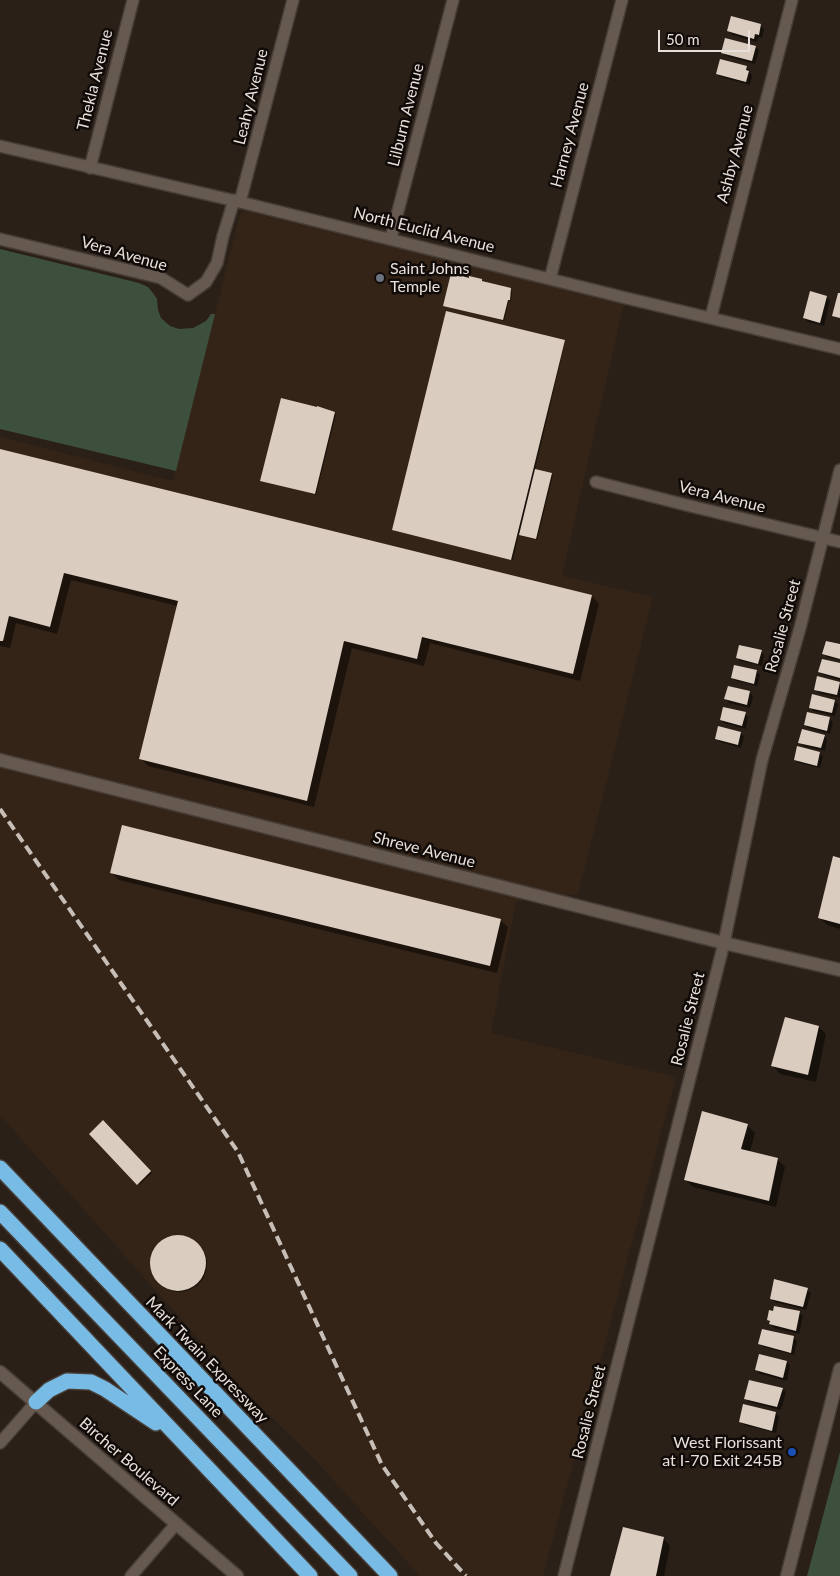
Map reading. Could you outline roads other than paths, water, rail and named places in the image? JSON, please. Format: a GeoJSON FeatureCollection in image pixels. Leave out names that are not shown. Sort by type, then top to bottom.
{"type":"FeatureCollection","features":[{"type":"Feature","properties":{"kind":"highway","name":"Mark Twain Expressway"},"geometry":{"type":"LineString","coordinates":[[0,1168],[390,1576]]}},
{"type":"Feature","properties":{"kind":"highway","name":"Express Lane"},"geometry":{"type":"LineString","coordinates":[[0,1212],[350,1576]]}},
{"type":"Feature","properties":{"kind":"highway"},"geometry":{"type":"LineString","coordinates":[[0,1249],[310,1576]]}},
{"type":"Feature","properties":{"kind":"highway"},"geometry":{"type":"LineString","coordinates":[[36,1402],[49,1390],[67,1381],[91,1382],[105,1389],[178,1438]]}},
{"type":"Feature","properties":{"kind":"street","name":"Thekla Avenue"},"geometry":{"type":"LineString","coordinates":[[90,168],[132,0]]}},
{"type":"Feature","properties":{"kind":"street","name":"Leahy Avenue"},"geometry":{"type":"LineString","coordinates":[[237,201],[292,0]]}},
{"type":"Feature","properties":{"kind":"street","name":"Lilburn Avenue"},"geometry":{"type":"LineString","coordinates":[[391,238],[453,0]]}},
{"type":"Feature","properties":{"kind":"street","name":"Harney Avenue"},"geometry":{"type":"LineString","coordinates":[[550,279],[622,0]]}},
{"type":"Feature","properties":{"kind":"street","name":"Ashby Avenue"},"geometry":{"type":"LineString","coordinates":[[711,317],[792,0]]}},
{"type":"Feature","properties":{"kind":"street","name":"North Euclid Avenue"},"geometry":{"type":"LineString","coordinates":[[0,146],[391,238],[550,279],[840,349]]}},
{"type":"Feature","properties":{"kind":"street","name":"Vera Avenue"},"geometry":{"type":"LineString","coordinates":[[0,239],[161,278],[188,295],[206,282],[217,263],[223,236],[237,201]]}},
{"type":"Feature","properties":{"kind":"street","name":"Rosalie Street"},"geometry":{"type":"LineString","coordinates":[[564,1576],[724,942],[762,760],[800,628],[840,470]]}},
{"type":"Feature","properties":{"kind":"street","name":"Vera Avenue"},"geometry":{"type":"LineString","coordinates":[[596,482],[840,542]]}},
{"type":"Feature","properties":{"kind":"street","name":"Shreve Avenue"},"geometry":{"type":"LineString","coordinates":[[0,760],[840,970]]}},
{"type":"Feature","properties":{"kind":"street"},"geometry":{"type":"LineString","coordinates":[[787,1576],[840,1369]]}},
{"type":"Feature","properties":{"kind":"street","name":"Bircher Boulevard"},"geometry":{"type":"LineString","coordinates":[[0,1372],[237,1576]]}},
{"type":"Feature","properties":{"kind":"street"},"geometry":{"type":"LineString","coordinates":[[0,1444],[36,1402]]}},
{"type":"Feature","properties":{"kind":"street"},"geometry":{"type":"LineString","coordinates":[[131,1576],[176,1524]]}},
{"type":"Feature","properties":{"kind":"railway"},"geometry":{"type":"LineString","coordinates":[[0,809],[238,1152],[382,1465],[436,1543],[466,1576]]}},
{"type":"Feature","properties":{"kind":"place","name":"Saint Johns Temple"},"geometry":{"type":"Point","coordinates":[380,278]}},
{"type":"Feature","properties":{"kind":"place","name":"West Florissant at I-70 Exit 245B"},"geometry":{"type":"Point","coordinates":[792,1452]}}]}
